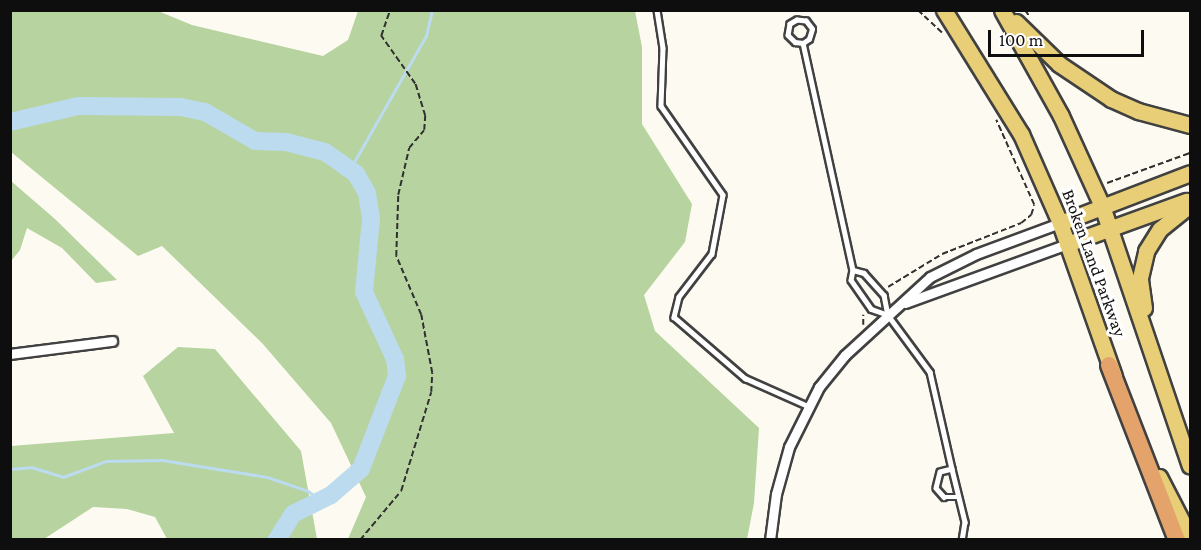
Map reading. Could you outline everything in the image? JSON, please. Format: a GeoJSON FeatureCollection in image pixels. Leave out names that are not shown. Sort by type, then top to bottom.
{"type":"FeatureCollection","features":[{"type":"Feature","properties":{"kind":"highway"},"geometry":{"type":"LineString","coordinates":[[1109,365],[1177,540]]}},
{"type":"Feature","properties":{"kind":"main road","name":"Broken Land Parkway"},"geometry":{"type":"LineString","coordinates":[[944,10],[1022,134],[1060,223],[1109,365],[1191,537]]}},
{"type":"Feature","properties":{"kind":"main road","name":"Broken Land Parkway"},"geometry":{"type":"LineString","coordinates":[[1003,10],[1061,116],[1102,206],[1191,466]]}},
{"type":"Feature","properties":{"kind":"main road"},"geometry":{"type":"LineString","coordinates":[[1003,10],[1059,64],[1085,83],[1138,111],[1191,125]]}},
{"type":"Feature","properties":{"kind":"main road"},"geometry":{"type":"LineString","coordinates":[[1060,223],[1191,173]]}},
{"type":"Feature","properties":{"kind":"main road"},"geometry":{"type":"LineString","coordinates":[[1067,244],[1191,199]]}},
{"type":"Feature","properties":{"kind":"main road"},"geometry":{"type":"LineString","coordinates":[[1151,349],[1141,265],[1152,238],[1191,205]]}},
{"type":"Feature","properties":{"kind":"street"},"geometry":{"type":"LineString","coordinates":[[770,540],[782,469],[808,406],[845,355],[930,277],[948,266],[1060,223]]}},
{"type":"Feature","properties":{"kind":"street"},"geometry":{"type":"LineString","coordinates":[[902,304],[1067,244]]}},
{"type":"Feature","properties":{"kind":"street"},"geometry":{"type":"LineString","coordinates":[[10,354],[112,341]]}},
{"type":"Feature","properties":{"kind":"lane"},"geometry":{"type":"LineString","coordinates":[[657,10],[663,48],[661,106],[723,195],[712,254],[679,297],[674,317],[745,378],[808,406]]}},
{"type":"Feature","properties":{"kind":"lane"},"geometry":{"type":"LineString","coordinates":[[797,20],[806,21],[812,29],[809,39],[803,43],[795,42],[788,35],[790,24],[797,20]]}},
{"type":"Feature","properties":{"kind":"lane"},"geometry":{"type":"LineString","coordinates":[[803,43],[853,270],[851,280],[859,295],[871,309],[888,315]]}},
{"type":"Feature","properties":{"kind":"lane"},"geometry":{"type":"LineString","coordinates":[[853,270],[864,273],[884,295],[888,315],[935,384],[965,522],[962,540]]}},
{"type":"Feature","properties":{"kind":"lane"},"geometry":{"type":"LineString","coordinates":[[952,469],[940,472],[936,488],[944,497],[960,497]]}},
{"type":"Feature","properties":{"kind":"path"},"geometry":{"type":"LineString","coordinates":[[360,540],[386,514],[401,491],[431,393],[432,374],[421,315],[396,256],[395,214],[406,159],[424,130],[425,116],[415,84],[395,59],[381,36],[390,10]]}},
{"type":"Feature","properties":{"kind":"path"},"geometry":{"type":"LineString","coordinates":[[918,10],[946,39]]}},
{"type":"Feature","properties":{"kind":"path"},"geometry":{"type":"LineString","coordinates":[[888,287],[942,254],[1021,224],[1031,215],[1033,202],[994,114]]}},
{"type":"Feature","properties":{"kind":"path"},"geometry":{"type":"LineString","coordinates":[[1104,185],[1191,153]]}},
{"type":"Feature","properties":{"kind":"green space"},"geometry":{"type":"Polygon","coordinates":[[[10,11],[158,11],[192,25],[323,56],[348,40],[358,11],[635,11],[642,47],[642,124],[692,204],[685,242],[644,295],[655,331],[759,428],[754,503],[747,539],[348,539],[366,497],[331,423],[262,343],[162,246],[138,256],[11,152],[10,11]]]}},
{"type":"Feature","properties":{"kind":"green space"},"geometry":{"type":"Polygon","coordinates":[[[11,181],[55,219],[117,280],[96,283],[62,248],[27,228],[20,250],[11,261],[11,181]]]}},
{"type":"Feature","properties":{"kind":"green space"},"geometry":{"type":"Polygon","coordinates":[[[178,347],[215,349],[301,451],[317,539],[167,539],[155,517],[127,509],[93,507],[44,539],[11,539],[11,446],[174,433],[143,376],[178,347]]]}},
{"type":"Feature","properties":{"kind":"waterway"},"geometry":{"type":"LineString","coordinates":[[350,169],[426,36],[432,10]]}},
{"type":"Feature","properties":{"kind":"waterway"},"geometry":{"type":"LineString","coordinates":[[10,122],[78,106],[181,107],[205,112],[255,141],[286,142],[325,152],[356,174],[367,193],[371,219],[364,292],[395,359],[397,376],[361,469],[331,495],[293,514],[277,540]]}},
{"type":"Feature","properties":{"kind":"waterway"},"geometry":{"type":"LineString","coordinates":[[10,469],[31,467],[63,477],[106,461],[162,460],[267,477],[308,491],[321,501]]}}]}
